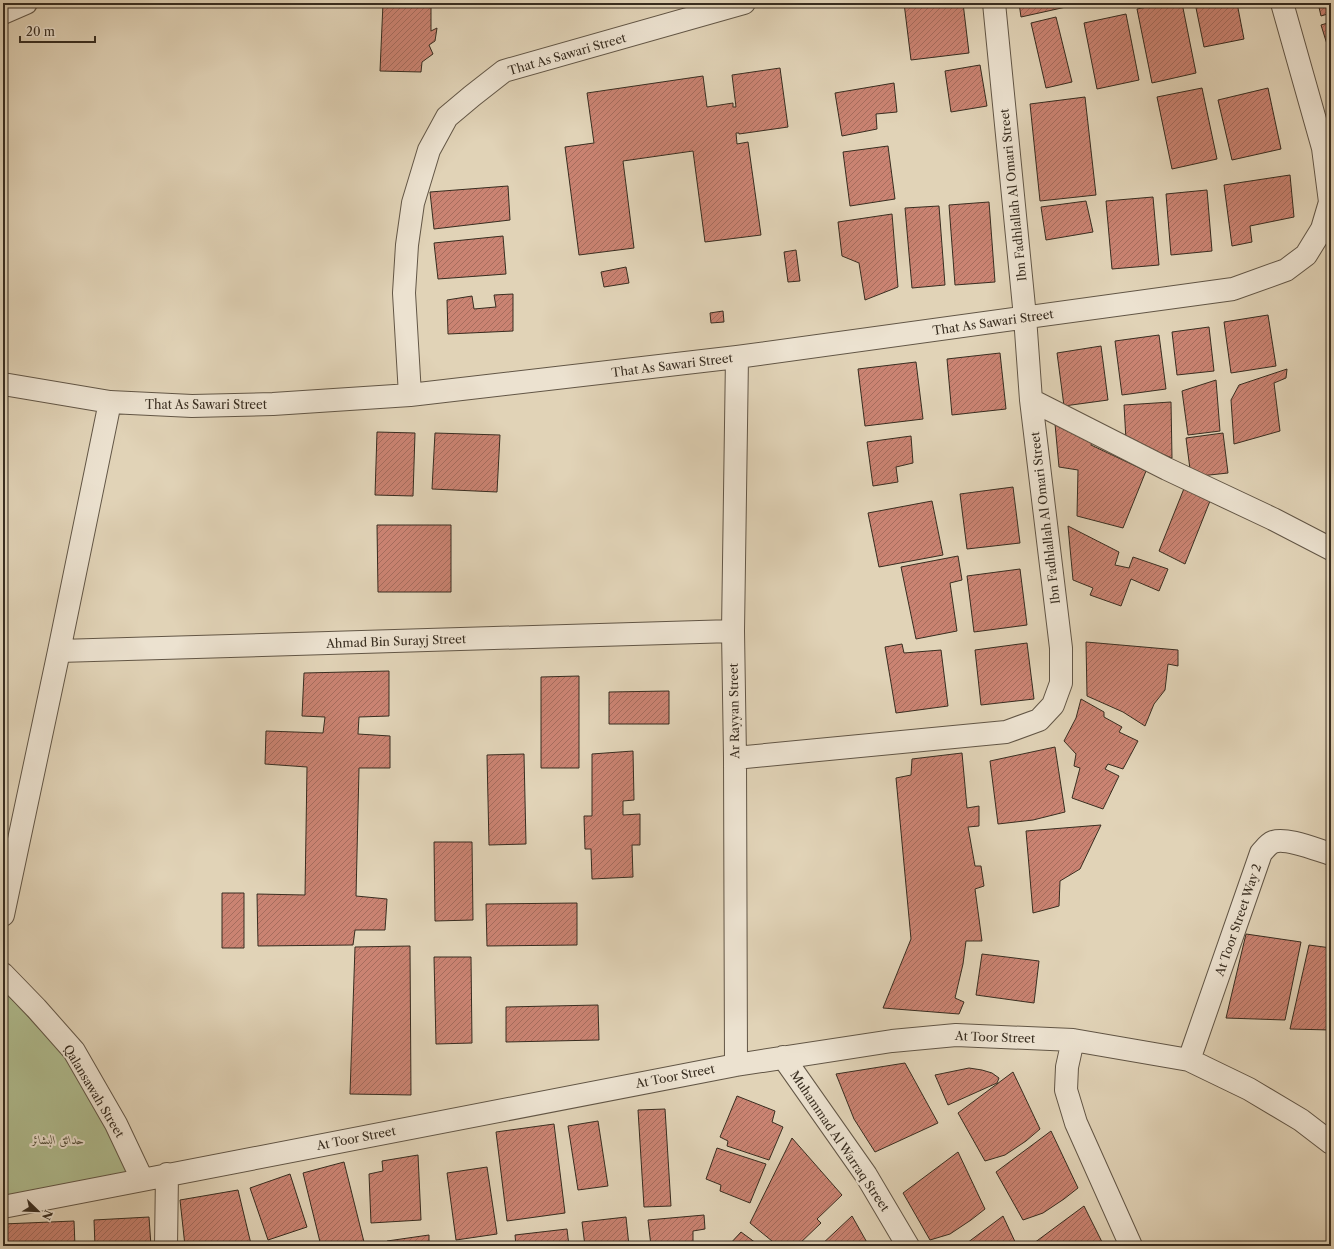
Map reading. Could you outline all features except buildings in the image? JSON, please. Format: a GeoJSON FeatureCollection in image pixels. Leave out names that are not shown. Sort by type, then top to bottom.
{"type":"FeatureCollection","features":[{"type":"Feature","properties":{"kind":"street"},"geometry":{"type":"LineString","coordinates":[[3,13],[26,3]]}},
{"type":"Feature","properties":{"kind":"street","name":"That As Sawari Street"},"geometry":{"type":"LineString","coordinates":[[410,395],[404,293],[407,245],[414,203],[429,150],[447,117],[504,71],[744,3]]}},
{"type":"Feature","properties":{"kind":"street","name":"Ibn Fadhlallah Al Omari Street"},"geometry":{"type":"LineString","coordinates":[[735,758],[1006,732],[1039,720],[1053,705],[1061,684],[1061,648],[1031,400],[1025,318],[994,3]]}},
{"type":"Feature","properties":{"kind":"street","name":"That As Sawari Street"},"geometry":{"type":"LineString","coordinates":[[3,384],[110,402],[192,406],[265,405],[410,395],[737,357],[1233,289],[1286,270],[1306,255],[1322,229],[1330,202],[1327,147],[1282,3]]}},
{"type":"Feature","properties":{"kind":"street","name":"Ar Rayyan Street"},"geometry":{"type":"LineString","coordinates":[[736,1065],[733,631],[737,357]]}},
{"type":"Feature","properties":{"kind":"street"},"geometry":{"type":"LineString","coordinates":[[1031,400],[1167,469],[1273,519],[1331,549]]}},
{"type":"Feature","properties":{"kind":"street"},"geometry":{"type":"LineString","coordinates":[[3,915],[110,402]]}},
{"type":"Feature","properties":{"kind":"street","name":"Ahmad Bin Surayj Street"},"geometry":{"type":"LineString","coordinates":[[59,651],[733,631]]}},
{"type":"Feature","properties":{"kind":"street","name":"At Toor Street Way 2"},"geometry":{"type":"LineString","coordinates":[[1189,1060],[1261,853],[1273,842],[1284,840],[1331,854]]}},
{"type":"Feature","properties":{"kind":"street","name":"Qalansawah Street"},"geometry":{"type":"LineString","coordinates":[[3,974],[36,1008],[74,1051],[116,1124],[142,1179]]}},
{"type":"Feature","properties":{"kind":"street","name":"At Toor Street"},"geometry":{"type":"LineString","coordinates":[[3,1207],[167,1174],[736,1065],[892,1041],[956,1035],[1073,1040],[1189,1060],[1248,1089],[1301,1120],[1331,1143]]}},
{"type":"Feature","properties":{"kind":"street"},"geometry":{"type":"LineString","coordinates":[[1073,1040],[1067,1067],[1066,1090],[1076,1123],[1131,1246]]}},
{"type":"Feature","properties":{"kind":"street","name":"Muhammad Al Warraq Street"},"geometry":{"type":"LineString","coordinates":[[783,1057],[866,1175],[908,1246]]}},
{"type":"Feature","properties":{"kind":"street"},"geometry":{"type":"LineString","coordinates":[[166,1246],[167,1174]]}},
{"type":"Feature","properties":{"kind":"green space","name":"حدائق البشائر"},"geometry":{"type":"Polygon","coordinates":[[[3,990],[70,1062],[149,1175],[3,1207],[3,990]]]}}]}
